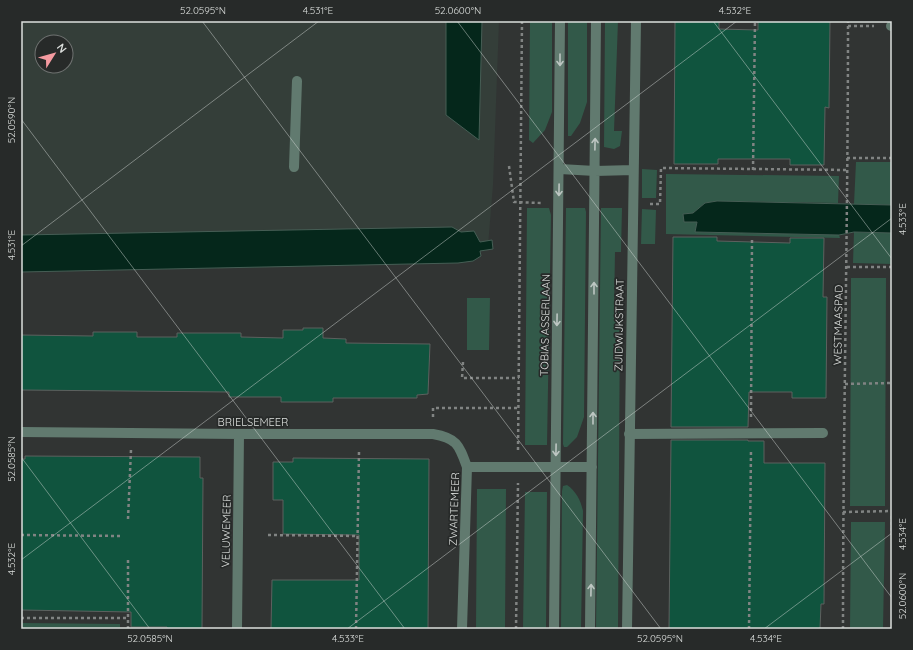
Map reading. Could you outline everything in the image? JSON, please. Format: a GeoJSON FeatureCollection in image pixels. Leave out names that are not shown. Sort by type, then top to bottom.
{"type":"FeatureCollection","features":[{"type":"Feature","properties":{"kind":"street","name":"TOBIAS ASSERLAAN"},"geometry":{"type":"LineString","coordinates":[[554,629],[560,169],[560,21]]}},
{"type":"Feature","properties":{"kind":"street"},"geometry":{"type":"LineString","coordinates":[[590,629],[596,21]]}},
{"type":"Feature","properties":{"kind":"street","name":"ZUIDWIJKSTRAAT"},"geometry":{"type":"LineString","coordinates":[[627,629],[636,21]]}},
{"type":"Feature","properties":{"kind":"street"},"geometry":{"type":"LineString","coordinates":[[294,167],[297,82]]}},
{"type":"Feature","properties":{"kind":"street"},"geometry":{"type":"LineString","coordinates":[[560,169],[595,171],[633,170]]}},
{"type":"Feature","properties":{"kind":"street","name":"BRIELSEMEER"},"geometry":{"type":"LineString","coordinates":[[21,432],[433,434],[447,436],[457,444],[467,467]]}},
{"type":"Feature","properties":{"kind":"street"},"geometry":{"type":"LineString","coordinates":[[630,434],[823,432]]}},
{"type":"Feature","properties":{"kind":"street","name":"VELUWEMEER"},"geometry":{"type":"LineString","coordinates":[[237,629],[239,434]]}},
{"type":"Feature","properties":{"kind":"street","name":"ZWARTEMEER"},"geometry":{"type":"LineString","coordinates":[[462,629],[467,467],[592,467]]}},
{"type":"Feature","properties":{"kind":"path"},"geometry":{"type":"LineString","coordinates":[[516,629],[522,21]]}},
{"type":"Feature","properties":{"kind":"path"},"geometry":{"type":"LineString","coordinates":[[753,170],[755,21]]}},
{"type":"Feature","properties":{"kind":"path","name":"WESTMAASPAD"},"geometry":{"type":"LineString","coordinates":[[842,629],[844,384],[848,188],[848,21]]}},
{"type":"Feature","properties":{"kind":"path"},"geometry":{"type":"LineString","coordinates":[[848,26],[892,26]]}},
{"type":"Feature","properties":{"kind":"path"},"geometry":{"type":"LineString","coordinates":[[847,158],[892,158]]}},
{"type":"Feature","properties":{"kind":"path"},"geometry":{"type":"LineString","coordinates":[[509,166],[514,202],[559,203]]}},
{"type":"Feature","properties":{"kind":"path"},"geometry":{"type":"LineString","coordinates":[[633,204],[660,204],[661,168],[847,170]]}},
{"type":"Feature","properties":{"kind":"path"},"geometry":{"type":"LineString","coordinates":[[847,267],[892,268]]}},
{"type":"Feature","properties":{"kind":"path"},"geometry":{"type":"LineString","coordinates":[[463,362],[462,378],[519,378]]}},
{"type":"Feature","properties":{"kind":"path"},"geometry":{"type":"LineString","coordinates":[[844,384],[892,383]]}},
{"type":"Feature","properties":{"kind":"path"},"geometry":{"type":"LineString","coordinates":[[433,434],[434,408],[519,408]]}},
{"type":"Feature","properties":{"kind":"path"},"geometry":{"type":"LineString","coordinates":[[128,520],[131,432]]}},
{"type":"Feature","properties":{"kind":"path"},"geometry":{"type":"LineString","coordinates":[[356,629],[360,434]]}},
{"type":"Feature","properties":{"kind":"path"},"geometry":{"type":"LineString","coordinates":[[843,512],[892,511]]}},
{"type":"Feature","properties":{"kind":"path"},"geometry":{"type":"LineString","coordinates":[[892,516],[892,534]]}},
{"type":"Feature","properties":{"kind":"path"},"geometry":{"type":"LineString","coordinates":[[21,535],[121,536]]}},
{"type":"Feature","properties":{"kind":"path"},"geometry":{"type":"LineString","coordinates":[[268,535],[358,536]]}},
{"type":"Feature","properties":{"kind":"path"},"geometry":{"type":"LineString","coordinates":[[128,557],[128,629]]}},
{"type":"Feature","properties":{"kind":"path"},"geometry":{"type":"LineString","coordinates":[[21,618],[128,618]]}},
{"type":"Feature","properties":{"kind":"shaded area"},"geometry":{"type":"Polygon","coordinates":[[[21,21],[499,21],[493,185],[488,246],[21,256],[21,21]]]}},
{"type":"Feature","properties":{"kind":"shaded area"},"geometry":{"type":"Polygon","coordinates":[[[446,21],[482,21],[479,140],[446,115],[446,21]]]}},
{"type":"Feature","properties":{"kind":"shaded area"},"geometry":{"type":"Polygon","coordinates":[[[530,21],[552,21],[552,112],[545,130],[533,143],[529,140],[530,21]]]}},
{"type":"Feature","properties":{"kind":"shaded area"},"geometry":{"type":"Polygon","coordinates":[[[568,21],[587,21],[587,102],[580,123],[571,136],[568,136],[568,21]]]}},
{"type":"Feature","properties":{"kind":"shaded area"},"geometry":{"type":"Polygon","coordinates":[[[605,21],[618,21],[614,131],[622,131],[620,146],[614,149],[604,147],[605,21]]]}},
{"type":"Feature","properties":{"kind":"shaded area"},"geometry":{"type":"Polygon","coordinates":[[[856,162],[892,162],[892,205],[854,204],[856,162]]]}},
{"type":"Feature","properties":{"kind":"shaded area"},"geometry":{"type":"Polygon","coordinates":[[[642,169],[657,170],[656,198],[642,198],[642,169]]]}},
{"type":"Feature","properties":{"kind":"shaded area"},"geometry":{"type":"Polygon","coordinates":[[[666,174],[839,176],[838,203],[717,201],[705,203],[693,213],[683,215],[697,221],[696,232],[839,235],[840,238],[666,234],[666,174]]]}},
{"type":"Feature","properties":{"kind":"shaded area"},"geometry":{"type":"Polygon","coordinates":[[[717,201],[892,205],[892,233],[854,232],[839,235],[695,232],[697,222],[684,222],[683,214],[693,213],[705,203],[717,201]]]}},
{"type":"Feature","properties":{"kind":"shaded area"},"geometry":{"type":"Polygon","coordinates":[[[527,208],[549,208],[551,215],[547,445],[525,445],[527,208]]]}},
{"type":"Feature","properties":{"kind":"shaded area"},"geometry":{"type":"Polygon","coordinates":[[[566,208],[585,208],[586,212],[584,417],[577,437],[567,447],[564,447],[563,444],[566,208]]]}},
{"type":"Feature","properties":{"kind":"shaded area"},"geometry":{"type":"Polygon","coordinates":[[[601,208],[622,208],[621,252],[615,252],[614,309],[620,309],[618,629],[596,629],[601,208]]]}},
{"type":"Feature","properties":{"kind":"shaded area"},"geometry":{"type":"Polygon","coordinates":[[[642,209],[656,210],[655,244],[641,244],[642,209]]]}},
{"type":"Feature","properties":{"kind":"shaded area"},"geometry":{"type":"Polygon","coordinates":[[[452,227],[461,232],[474,231],[480,242],[492,240],[493,249],[480,251],[481,256],[473,261],[458,263],[21,272],[21,235],[452,227]]]}},
{"type":"Feature","properties":{"kind":"shaded area"},"geometry":{"type":"Polygon","coordinates":[[[854,232],[892,233],[892,264],[853,263],[854,232]]]}},
{"type":"Feature","properties":{"kind":"shaded area"},"geometry":{"type":"Polygon","coordinates":[[[851,278],[886,278],[885,506],[850,506],[851,278]]]}},
{"type":"Feature","properties":{"kind":"shaded area"},"geometry":{"type":"Polygon","coordinates":[[[467,298],[490,298],[489,350],[467,350],[467,298]]]}},
{"type":"Feature","properties":{"kind":"shaded area"},"geometry":{"type":"Polygon","coordinates":[[[567,485],[578,496],[583,511],[581,629],[561,629],[562,491],[563,486],[567,485]]]}},
{"type":"Feature","properties":{"kind":"shaded area"},"geometry":{"type":"Polygon","coordinates":[[[477,489],[506,489],[505,629],[476,629],[477,489]]]}},
{"type":"Feature","properties":{"kind":"shaded area"},"geometry":{"type":"Polygon","coordinates":[[[525,492],[547,492],[546,629],[523,629],[525,492]]]}},
{"type":"Feature","properties":{"kind":"shaded area"},"geometry":{"type":"Polygon","coordinates":[[[851,522],[885,522],[883,629],[850,629],[851,522]]]}},
{"type":"Feature","properties":{"kind":"shaded area"},"geometry":{"type":"Polygon","coordinates":[[[21,623],[120,624],[120,629],[21,629],[21,623]]]}},
{"type":"Feature","properties":{"kind":"building"},"geometry":{"type":"Polygon","coordinates":[[[675,21],[719,21],[719,29],[758,30],[758,21],[830,21],[829,108],[825,107],[824,165],[790,165],[790,159],[718,159],[718,164],[674,164],[675,21]]]}},
{"type":"Feature","properties":{"kind":"building"},"geometry":{"type":"Polygon","coordinates":[[[673,237],[717,237],[717,241],[790,243],[790,238],[824,238],[823,297],[827,297],[826,398],[792,398],[792,392],[749,392],[748,427],[671,427],[673,237]]]}},
{"type":"Feature","properties":{"kind":"building"},"geometry":{"type":"Polygon","coordinates":[[[303,328],[323,328],[323,338],[346,339],[346,343],[430,344],[428,394],[417,395],[417,398],[333,398],[333,402],[281,402],[281,397],[229,397],[229,392],[21,390],[21,335],[93,336],[93,332],[137,332],[137,337],[177,337],[177,333],[241,333],[241,337],[283,338],[283,330],[303,330],[303,328]]]}},
{"type":"Feature","properties":{"kind":"building"},"geometry":{"type":"Polygon","coordinates":[[[671,440],[764,441],[764,463],[825,463],[824,604],[821,604],[820,629],[669,629],[671,440]]]}},
{"type":"Feature","properties":{"kind":"building"},"geometry":{"type":"Polygon","coordinates":[[[25,456],[200,457],[200,478],[203,478],[202,629],[131,627],[131,612],[21,610],[21,459],[25,459],[25,456]]]}},
{"type":"Feature","properties":{"kind":"building"},"geometry":{"type":"Polygon","coordinates":[[[293,458],[429,459],[428,629],[271,629],[272,580],[359,580],[359,535],[283,534],[283,500],[273,500],[273,462],[293,462],[293,458]]]}}]}
